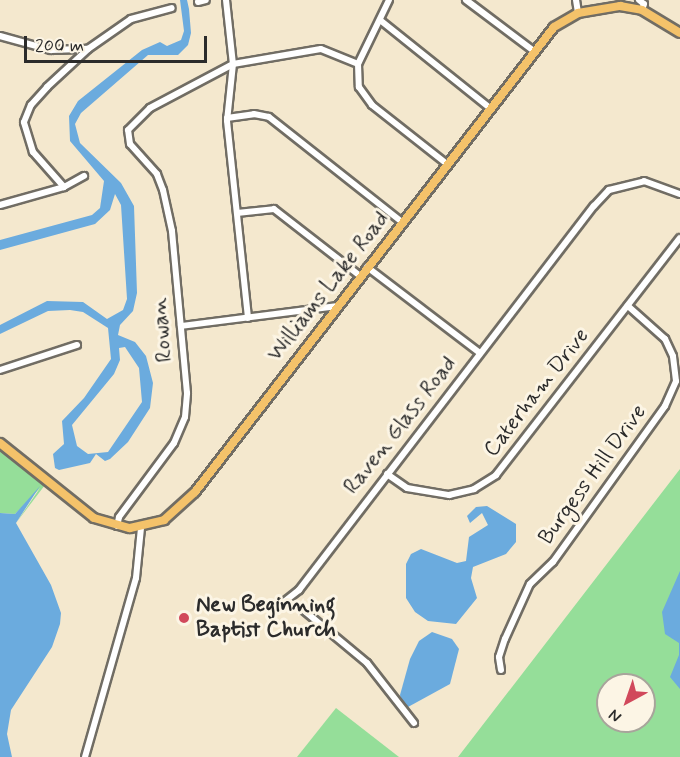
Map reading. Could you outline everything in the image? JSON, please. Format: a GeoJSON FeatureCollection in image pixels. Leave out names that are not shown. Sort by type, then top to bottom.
{"type":"FeatureCollection","features":[{"type":"Feature","properties":{"kind":"main road","name":"Williams Lake Road"},"geometry":{"type":"LineString","coordinates":[[0,443],[94,518],[117,526],[141,528],[164,520],[188,500],[336,306],[555,27],[578,13],[599,7],[642,10],[680,33]]}},
{"type":"Feature","properties":{"kind":"street"},"geometry":{"type":"LineString","coordinates":[[198,2],[206,0]]}},
{"type":"Feature","properties":{"kind":"street"},"geometry":{"type":"LineString","coordinates":[[226,0],[233,64],[227,118],[248,318]]}},
{"type":"Feature","properties":{"kind":"street"},"geometry":{"type":"LineString","coordinates":[[389,0],[358,64],[357,78],[363,96],[447,164]]}},
{"type":"Feature","properties":{"kind":"street"},"geometry":{"type":"LineString","coordinates":[[466,0],[534,51]]}},
{"type":"Feature","properties":{"kind":"street"},"geometry":{"type":"LineString","coordinates":[[576,0],[578,13]]}},
{"type":"Feature","properties":{"kind":"street"},"geometry":{"type":"LineString","coordinates":[[639,0],[644,4],[642,10]]}},
{"type":"Feature","properties":{"kind":"street"},"geometry":{"type":"LineString","coordinates":[[64,187],[33,152],[24,122],[31,105],[46,87],[88,49],[130,18],[172,8]]}},
{"type":"Feature","properties":{"kind":"street"},"geometry":{"type":"LineString","coordinates":[[380,20],[490,108]]}},
{"type":"Feature","properties":{"kind":"street"},"geometry":{"type":"LineString","coordinates":[[0,36],[51,50],[88,49]]}},
{"type":"Feature","properties":{"kind":"street"},"geometry":{"type":"LineString","coordinates":[[233,64],[321,49],[358,64]]}},
{"type":"Feature","properties":{"kind":"street","name":"Rowan"},"geometry":{"type":"LineString","coordinates":[[117,526],[119,517],[174,443],[185,417],[172,231],[164,190],[157,174],[126,137],[132,124],[150,108],[233,64]]}},
{"type":"Feature","properties":{"kind":"street"},"geometry":{"type":"LineString","coordinates":[[227,118],[254,114],[269,117],[402,222]]}},
{"type":"Feature","properties":{"kind":"street"},"geometry":{"type":"LineString","coordinates":[[0,205],[64,187],[84,176]]}},
{"type":"Feature","properties":{"kind":"street","name":"Raven Glass Road"},"geometry":{"type":"LineString","coordinates":[[414,723],[367,663],[301,608],[285,601],[299,590],[570,235],[609,190],[644,181],[680,194]]}},
{"type":"Feature","properties":{"kind":"street"},"geometry":{"type":"LineString","coordinates":[[237,213],[274,209],[360,276]]}},
{"type":"Feature","properties":{"kind":"street","name":"Caterham Drive"},"geometry":{"type":"LineString","coordinates":[[387,474],[406,488],[449,495],[474,489],[496,475],[680,238]]}},
{"type":"Feature","properties":{"kind":"street"},"geometry":{"type":"LineString","coordinates":[[367,267],[480,353]]}},
{"type":"Feature","properties":{"kind":"street"},"geometry":{"type":"LineString","coordinates":[[180,326],[336,306]]}},
{"type":"Feature","properties":{"kind":"street","name":"Burgess Hill Drive"},"geometry":{"type":"LineString","coordinates":[[501,670],[499,657],[505,639],[530,584],[553,562],[665,406],[676,381],[673,356],[665,339],[628,306]]}},
{"type":"Feature","properties":{"kind":"street"},"geometry":{"type":"LineString","coordinates":[[0,370],[77,345]]}},
{"type":"Feature","properties":{"kind":"street"},"geometry":{"type":"LineString","coordinates":[[85,757],[100,715],[136,578],[141,528]]}},
{"type":"Feature","properties":{"kind":"green space"},"geometry":{"type":"Polygon","coordinates":[[[0,448],[45,485],[16,523],[40,488],[15,514],[0,513],[0,448]]]}},
{"type":"Feature","properties":{"kind":"green space"},"geometry":{"type":"Polygon","coordinates":[[[680,469],[680,757],[458,757],[680,469]]]}},
{"type":"Feature","properties":{"kind":"green space"},"geometry":{"type":"Polygon","coordinates":[[[336,708],[399,757],[297,757],[336,708]]]}},
{"type":"Feature","properties":{"kind":"water"},"geometry":{"type":"Polygon","coordinates":[[[180,0],[187,0],[189,9],[191,33],[188,45],[178,55],[148,55],[81,113],[75,124],[80,143],[121,183],[134,206],[137,293],[133,311],[120,325],[118,335],[135,342],[146,356],[153,383],[150,408],[128,442],[110,459],[105,461],[96,454],[90,463],[59,470],[55,468],[53,454],[64,444],[62,421],[84,398],[111,359],[108,328],[83,312],[70,310],[48,311],[0,334],[0,325],[47,301],[83,302],[107,319],[123,310],[127,299],[121,205],[115,194],[110,210],[95,224],[0,250],[0,240],[92,215],[100,208],[104,181],[70,141],[69,116],[78,101],[142,50],[160,42],[167,46],[181,40],[184,31],[180,0]],[[125,347],[119,348],[120,360],[114,374],[72,425],[77,446],[88,454],[108,452],[142,402],[139,368],[125,347]]]}},
{"type":"Feature","properties":{"kind":"water"},"geometry":{"type":"Polygon","coordinates":[[[40,486],[16,523],[51,585],[61,613],[60,624],[52,647],[11,710],[7,734],[12,757],[0,757],[0,513],[15,514],[40,486]]]}},
{"type":"Feature","properties":{"kind":"water"},"geometry":{"type":"Polygon","coordinates":[[[487,506],[516,524],[516,542],[506,554],[473,567],[471,578],[477,598],[456,624],[428,621],[415,612],[406,598],[406,564],[411,554],[421,549],[457,563],[466,561],[469,537],[488,525],[482,513],[470,523],[467,516],[476,507],[487,506]]]}},
{"type":"Feature","properties":{"kind":"water"},"geometry":{"type":"Polygon","coordinates":[[[680,571],[680,689],[670,677],[679,655],[679,643],[665,634],[662,612],[680,571]]]}},
{"type":"Feature","properties":{"kind":"water"},"geometry":{"type":"Polygon","coordinates":[[[432,632],[452,639],[459,649],[450,684],[408,707],[402,705],[400,695],[410,659],[419,641],[432,632]]]}},
{"type":"Feature","properties":{"kind":"place","name":"New Beginning Baptist Church"},"geometry":{"type":"Point","coordinates":[184,618]}}]}
